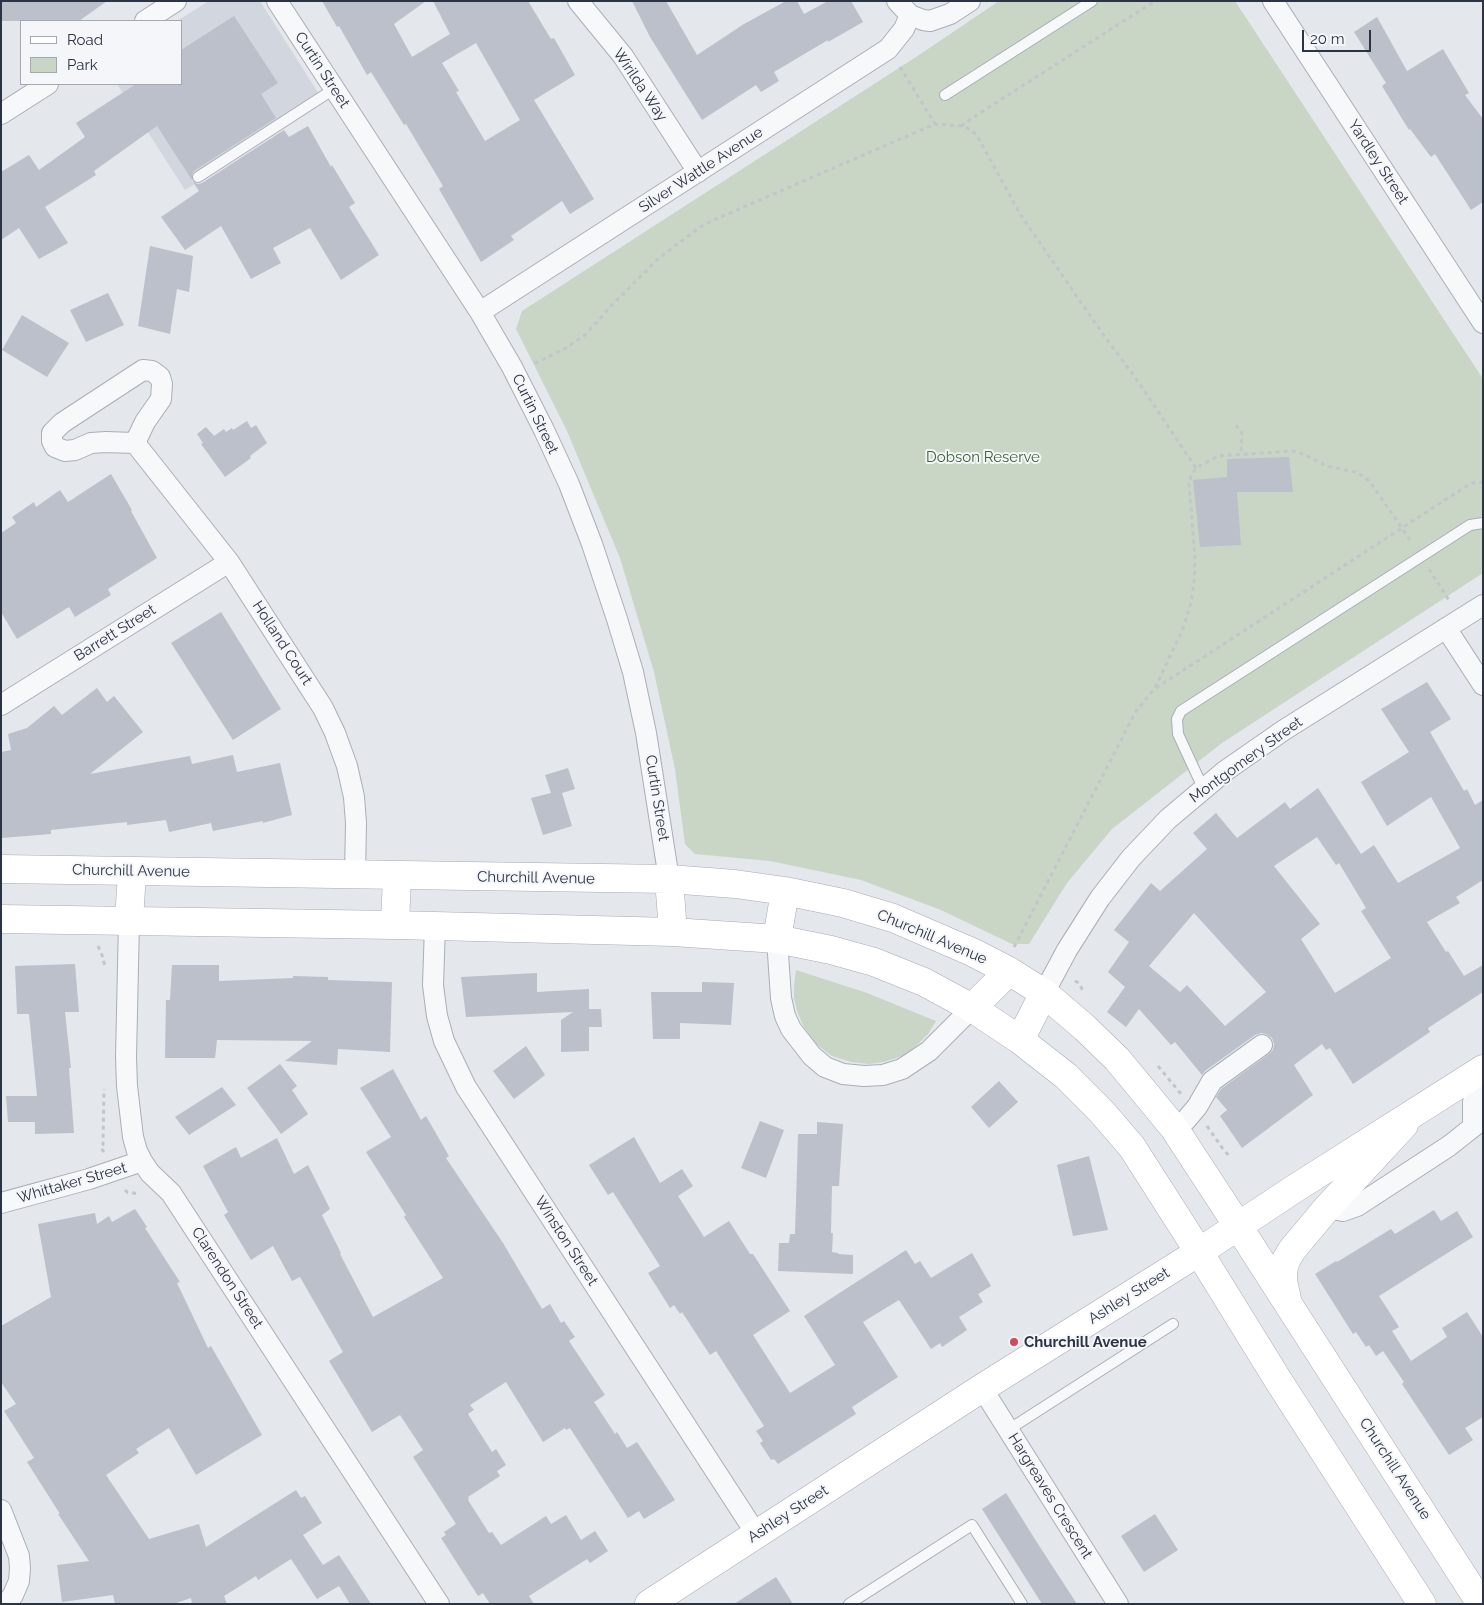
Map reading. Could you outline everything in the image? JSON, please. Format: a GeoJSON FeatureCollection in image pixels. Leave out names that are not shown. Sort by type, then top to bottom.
{"type":"FeatureCollection","features":[{"type":"Feature","properties":{"kind":"main road","name":"Churchill Avenue"},"geometry":{"type":"LineString","coordinates":[[1,869],[669,880],[735,884],[785,891],[842,903],[893,918],[963,948],[1009,971],[1044,993],[1085,1028],[1117,1059],[1174,1128],[1481,1604]]}},
{"type":"Feature","properties":{"kind":"main road"},"geometry":{"type":"LineString","coordinates":[[130,921],[132,872]]}},
{"type":"Feature","properties":{"kind":"main road"},"geometry":{"type":"LineString","coordinates":[[395,925],[396,876]]}},
{"type":"Feature","properties":{"kind":"main road"},"geometry":{"type":"LineString","coordinates":[[669,880],[673,932]]}},
{"type":"Feature","properties":{"kind":"main road"},"geometry":{"type":"LineString","coordinates":[[777,939],[785,891]]}},
{"type":"Feature","properties":{"kind":"main road"},"geometry":{"type":"LineString","coordinates":[[1,919],[395,925],[673,932],[777,939],[830,950],[874,962],[924,982],[972,1008],[1020,1040],[1066,1076],[1107,1118],[1132,1148],[1422,1604]]}},
{"type":"Feature","properties":{"kind":"main road"},"geometry":{"type":"LineString","coordinates":[[972,1008],[1009,971]]}},
{"type":"Feature","properties":{"kind":"main road"},"geometry":{"type":"LineString","coordinates":[[1020,1040],[1044,993]]}},
{"type":"Feature","properties":{"kind":"main road","name":"Ashley Street"},"geometry":{"type":"LineString","coordinates":[[649,1604],[982,1388],[1199,1252],[1481,1070]]}},
{"type":"Feature","properties":{"kind":"main road"},"geometry":{"type":"LineString","coordinates":[[1289,1305],[1283,1281],[1283,1271],[1285,1263],[1295,1246],[1327,1208],[1415,1113]]}},
{"type":"Feature","properties":{"kind":"street"},"geometry":{"type":"LineString","coordinates":[[147,20],[176,1]]}},
{"type":"Feature","properties":{"kind":"street","name":"Curtin Street"},"geometry":{"type":"LineString","coordinates":[[277,1],[480,312],[512,367],[569,484],[592,544],[633,672],[646,733],[669,880]]}},
{"type":"Feature","properties":{"kind":"street","name":"Wirilda Way"},"geometry":{"type":"LineString","coordinates":[[578,1],[623,56],[698,172]]}},
{"type":"Feature","properties":{"kind":"street"},"geometry":{"type":"LineString","coordinates":[[903,8],[923,20],[930,21],[950,14],[970,1]]}},
{"type":"Feature","properties":{"kind":"street","name":"Yardley Street"},"geometry":{"type":"LineString","coordinates":[[1273,1],[1483,323]]}},
{"type":"Feature","properties":{"kind":"street","name":"Silver Wattle Avenue"},"geometry":{"type":"LineString","coordinates":[[480,312],[888,49],[904,29],[903,8]]}},
{"type":"Feature","properties":{"kind":"street"},"geometry":{"type":"LineString","coordinates":[[1,114],[46,85]]}},
{"type":"Feature","properties":{"kind":"street"},"geometry":{"type":"LineString","coordinates":[[143,370],[152,371],[160,377],[162,384],[161,399],[145,422],[134,443],[91,443],[75,450],[65,451],[55,446],[52,441],[52,433],[62,423],[143,370]]}},
{"type":"Feature","properties":{"kind":"street","name":"Holland Court"},"geometry":{"type":"LineString","coordinates":[[134,443],[229,562],[323,708],[335,733],[347,766],[354,797],[356,823],[354,875]]}},
{"type":"Feature","properties":{"kind":"street","name":"Barrett Street"},"geometry":{"type":"LineString","coordinates":[[1,705],[229,562]]}},
{"type":"Feature","properties":{"kind":"street","name":"Montgomery Street"},"geometry":{"type":"LineString","coordinates":[[1044,993],[1067,950],[1100,898],[1131,858],[1168,819],[1203,788],[1284,730],[1483,605]]}},
{"type":"Feature","properties":{"kind":"street"},"geometry":{"type":"LineString","coordinates":[[1446,628],[1483,685]]}},
{"type":"Feature","properties":{"kind":"street","name":"Clarendon Street"},"geometry":{"type":"LineString","coordinates":[[130,921],[126,1057],[137,1151],[150,1173],[171,1193],[439,1604]]}},
{"type":"Feature","properties":{"kind":"street","name":"Winston Street"},"geometry":{"type":"LineString","coordinates":[[435,926],[433,985],[437,1016],[444,1041],[466,1086],[757,1535]]}},
{"type":"Feature","properties":{"kind":"street"},"geometry":{"type":"LineString","coordinates":[[777,939],[781,998],[785,1016],[791,1029],[812,1056],[825,1067],[843,1074],[864,1076],[902,1069],[929,1051],[972,1008]]}},
{"type":"Feature","properties":{"kind":"street"},"geometry":{"type":"LineString","coordinates":[[1174,1128],[1185,1121],[1197,1107],[1212,1081],[1262,1045]]}},
{"type":"Feature","properties":{"kind":"street"},"geometry":{"type":"LineString","coordinates":[[1327,1208],[1343,1211],[1357,1206],[1444,1150],[1478,1123],[1473,1102],[1481,1070]]}},
{"type":"Feature","properties":{"kind":"street","name":"Whittaker Street"},"geometry":{"type":"LineString","coordinates":[[1,1203],[98,1177],[142,1162]]}},
{"type":"Feature","properties":{"kind":"street","name":"Hargreaves Crescent"},"geometry":{"type":"LineString","coordinates":[[982,1388],[1118,1604]]}},
{"type":"Feature","properties":{"kind":"street"},"geometry":{"type":"LineString","coordinates":[[1,1510],[19,1556],[20,1568],[19,1581],[13,1595],[6,1604]]}},
{"type":"Feature","properties":{"kind":"lane"},"geometry":{"type":"LineString","coordinates":[[945,95],[1092,1]]}},
{"type":"Feature","properties":{"kind":"lane"},"geometry":{"type":"LineString","coordinates":[[198,177],[334,89]]}},
{"type":"Feature","properties":{"kind":"lane"},"geometry":{"type":"LineString","coordinates":[[1203,788],[1178,734],[1177,719],[1181,711],[1470,524],[1483,523]]}},
{"type":"Feature","properties":{"kind":"lane"},"geometry":{"type":"LineString","coordinates":[[1008,1430],[1173,1324]]}},
{"type":"Feature","properties":{"kind":"lane"},"geometry":{"type":"LineString","coordinates":[[849,1604],[972,1525],[1022,1604]]}},
{"type":"Feature","properties":{"kind":"path"},"geometry":{"type":"LineString","coordinates":[[961,126],[1155,1]]}},
{"type":"Feature","properties":{"kind":"path"},"geometry":{"type":"LineString","coordinates":[[888,49],[935,124]]}},
{"type":"Feature","properties":{"kind":"path"},"geometry":{"type":"LineString","coordinates":[[512,367],[531,354],[536,363],[577,342],[659,258],[700,227],[935,124],[961,126],[976,134],[1020,214],[1137,380],[1196,468]]}},
{"type":"Feature","properties":{"kind":"path"},"geometry":{"type":"LineString","coordinates":[[1236,425],[1242,434],[1241,454]]}},
{"type":"Feature","properties":{"kind":"path"},"geometry":{"type":"LineString","coordinates":[[1156,688],[1465,487],[1472,483],[1483,482]]}},
{"type":"Feature","properties":{"kind":"shaded area"},"geometry":{"type":"Polygon","coordinates":[[[209,1],[260,1],[324,102],[185,190],[118,85],[182,85],[182,20],[179,20],[209,1]]]}},
{"type":"Feature","properties":{"kind":"green space","name":"Dobson Reserve"},"geometry":{"type":"Polygon","coordinates":[[[999,1],[1235,1],[1483,379],[1483,573],[1222,743],[1112,829],[1067,883],[1029,944],[1012,944],[941,910],[861,880],[770,861],[695,854],[685,844],[675,769],[654,672],[620,558],[567,431],[516,329],[522,311],[916,57],[999,1]]]}},
{"type":"Feature","properties":{"kind":"green space"},"geometry":{"type":"Polygon","coordinates":[[[796,970],[867,993],[936,1021],[928,1034],[915,1047],[902,1056],[884,1062],[869,1064],[851,1062],[832,1056],[816,1044],[804,1027],[798,1014],[794,999],[796,970]]]}},
{"type":"Feature","properties":{"kind":"building"},"geometry":{"type":"Polygon","coordinates":[[[1,1],[107,1],[80,20],[1,21],[1,1]]]}},
{"type":"Feature","properties":{"kind":"building"},"geometry":{"type":"Polygon","coordinates":[[[322,1],[426,1],[394,24],[412,57],[450,34],[433,1],[528,1],[551,39],[554,38],[575,75],[534,100],[594,199],[570,214],[562,201],[511,236],[514,240],[481,262],[439,189],[443,186],[406,124],[404,125],[371,72],[367,75],[339,26],[337,27],[322,1]],[[476,43],[442,63],[459,91],[456,92],[485,141],[520,120],[476,43]]]}},
{"type":"Feature","properties":{"kind":"building"},"geometry":{"type":"Polygon","coordinates":[[[632,1],[666,1],[697,55],[744,24],[786,1],[797,1],[804,14],[828,1],[851,1],[863,22],[774,72],[779,81],[761,92],[756,85],[702,120],[650,37],[632,1]]]}},
{"type":"Feature","properties":{"kind":"building"},"geometry":{"type":"Polygon","coordinates":[[[234,16],[278,83],[261,94],[276,118],[194,171],[192,180],[157,126],[94,171],[96,175],[45,207],[68,243],[39,259],[19,228],[1,240],[1,172],[29,155],[39,170],[85,137],[76,123],[134,85],[182,85],[182,49],[234,16]]]}},
{"type":"Feature","properties":{"kind":"building"},"geometry":{"type":"Polygon","coordinates":[[[1377,17],[1407,71],[1443,49],[1469,93],[1465,95],[1483,119],[1483,202],[1471,210],[1435,154],[1431,157],[1409,130],[1382,86],[1386,83],[1354,32],[1377,17]]]}},
{"type":"Feature","properties":{"kind":"building"},"geometry":{"type":"Polygon","coordinates":[[[308,126],[331,167],[332,165],[355,203],[349,207],[379,255],[341,280],[310,228],[273,248],[281,263],[251,279],[221,226],[185,250],[161,217],[199,191],[193,182],[202,183],[284,130],[289,137],[308,126]]]}},
{"type":"Feature","properties":{"kind":"building"},"geometry":{"type":"Polygon","coordinates":[[[150,246],[193,256],[189,292],[177,289],[170,334],[138,326],[150,246]]]}},
{"type":"Feature","properties":{"kind":"building"},"geometry":{"type":"Polygon","coordinates":[[[108,293],[124,325],[86,342],[70,310],[108,293]]]}},
{"type":"Feature","properties":{"kind":"building"},"geometry":{"type":"Polygon","coordinates":[[[22,315],[69,343],[47,377],[2,350],[22,315]]]}},
{"type":"Feature","properties":{"kind":"building"},"geometry":{"type":"Polygon","coordinates":[[[247,421],[251,428],[256,425],[267,443],[250,456],[251,458],[225,477],[201,444],[203,443],[197,434],[206,427],[214,436],[224,429],[226,432],[232,428],[233,430],[247,421]]]}},
{"type":"Feature","properties":{"kind":"building"},"geometry":{"type":"Polygon","coordinates":[[[1289,457],[1293,492],[1237,492],[1241,545],[1200,547],[1193,480],[1227,477],[1227,459],[1289,457]]]}},
{"type":"Feature","properties":{"kind":"building"},"geometry":{"type":"Polygon","coordinates":[[[111,474],[157,558],[108,589],[111,595],[75,617],[69,607],[17,639],[1,612],[1,533],[16,523],[12,517],[34,502],[36,507],[60,490],[68,502],[111,474]]]}},
{"type":"Feature","properties":{"kind":"building"},"geometry":{"type":"Polygon","coordinates":[[[221,612],[281,709],[233,740],[171,643],[221,612]]]}},
{"type":"Feature","properties":{"kind":"building"},"geometry":{"type":"Polygon","coordinates":[[[1427,682],[1451,719],[1430,732],[1464,791],[1467,789],[1475,805],[1483,800],[1483,880],[1456,897],[1460,903],[1427,922],[1464,976],[1483,965],[1483,992],[1428,1028],[1430,1032],[1353,1084],[1330,1048],[1326,1050],[1322,1044],[1294,1065],[1313,1095],[1242,1148],[1220,1116],[1227,1110],[1216,1097],[1221,1089],[1273,1050],[1272,1038],[1261,1033],[1255,1035],[1202,1075],[1175,1042],[1171,1045],[1139,1009],[1126,1027],[1107,1012],[1125,987],[1108,972],[1129,942],[1114,930],[1151,883],[1160,891],[1207,849],[1193,833],[1216,813],[1237,838],[1285,802],[1290,809],[1318,788],[1361,854],[1374,845],[1398,883],[1460,848],[1431,797],[1387,826],[1361,782],[1409,752],[1381,709],[1427,682]],[[1317,837],[1274,866],[1320,924],[1301,939],[1335,993],[1391,958],[1361,911],[1366,908],[1339,863],[1336,865],[1317,837]],[[1194,913],[1149,966],[1180,992],[1187,985],[1225,1026],[1266,992],[1194,913]]]}},
{"type":"Feature","properties":{"kind":"building"},"geometry":{"type":"Polygon","coordinates":[[[97,688],[107,702],[114,696],[143,732],[90,774],[190,756],[192,764],[233,755],[237,772],[280,763],[292,815],[263,823],[263,821],[213,831],[211,823],[169,832],[166,820],[127,825],[127,822],[51,830],[51,834],[1,838],[1,752],[11,750],[8,734],[27,728],[54,706],[62,715],[97,688]]]}},
{"type":"Feature","properties":{"kind":"building"},"geometry":{"type":"Polygon","coordinates":[[[568,768],[575,789],[562,793],[572,826],[543,835],[531,798],[551,793],[545,775],[568,768]]]}},
{"type":"Feature","properties":{"kind":"building"},"geometry":{"type":"Polygon","coordinates":[[[75,964],[79,1012],[65,1012],[71,1068],[69,1068],[74,1133],[35,1134],[35,1122],[8,1122],[6,1096],[37,1096],[29,1014],[17,1014],[15,966],[75,964]]]}},
{"type":"Feature","properties":{"kind":"building"},"geometry":{"type":"Polygon","coordinates":[[[172,965],[219,965],[219,981],[293,978],[293,976],[328,977],[328,980],[392,982],[390,1052],[338,1049],[337,1065],[285,1061],[312,1041],[217,1040],[215,1058],[165,1058],[166,1000],[170,1000],[172,965]]]}},
{"type":"Feature","properties":{"kind":"building"},"geometry":{"type":"Polygon","coordinates":[[[537,973],[537,992],[589,989],[589,1009],[601,1009],[602,1027],[589,1027],[589,1051],[561,1052],[561,1020],[573,1012],[466,1017],[461,977],[537,973]]]}},
{"type":"Feature","properties":{"kind":"building"},"geometry":{"type":"Polygon","coordinates":[[[702,982],[734,983],[731,1025],[680,1023],[680,1039],[653,1039],[651,992],[702,992],[702,982]]]}},
{"type":"Feature","properties":{"kind":"building"},"geometry":{"type":"Polygon","coordinates":[[[526,1046],[545,1075],[514,1099],[493,1071],[526,1046]]]}},
{"type":"Feature","properties":{"kind":"building"},"geometry":{"type":"Polygon","coordinates":[[[280,1064],[297,1086],[292,1090],[308,1114],[281,1134],[247,1088],[280,1064]]]}},
{"type":"Feature","properties":{"kind":"building"},"geometry":{"type":"Polygon","coordinates":[[[393,1069],[421,1120],[426,1116],[449,1156],[446,1158],[503,1243],[542,1309],[550,1304],[561,1323],[564,1321],[575,1337],[569,1341],[605,1395],[594,1402],[615,1434],[617,1432],[627,1448],[637,1442],[675,1500],[644,1519],[639,1511],[628,1518],[570,1428],[566,1430],[565,1428],[543,1442],[506,1382],[470,1405],[474,1410],[468,1414],[492,1452],[496,1449],[506,1465],[497,1471],[500,1476],[468,1497],[468,1500],[489,1533],[492,1532],[501,1545],[546,1516],[551,1524],[566,1515],[581,1540],[595,1531],[608,1551],[590,1563],[587,1559],[529,1596],[534,1604],[490,1604],[483,1593],[478,1596],[441,1538],[446,1535],[444,1532],[456,1524],[413,1457],[423,1450],[400,1415],[372,1432],[329,1361],[343,1352],[300,1277],[292,1281],[273,1246],[251,1260],[224,1215],[228,1212],[203,1166],[236,1147],[241,1158],[277,1138],[294,1174],[308,1165],[330,1209],[322,1215],[373,1317],[443,1278],[366,1152],[391,1137],[360,1088],[393,1069]]]}},
{"type":"Feature","properties":{"kind":"building"},"geometry":{"type":"Polygon","coordinates":[[[999,1081],[1018,1102],[989,1128],[971,1107],[999,1081]]]}},
{"type":"Feature","properties":{"kind":"building"},"geometry":{"type":"Polygon","coordinates":[[[222,1087],[236,1105],[189,1135],[175,1117],[222,1087]]]}},
{"type":"Feature","properties":{"kind":"building"},"geometry":{"type":"Polygon","coordinates":[[[760,1121],[784,1130],[766,1178],[741,1168],[760,1121]]]}},
{"type":"Feature","properties":{"kind":"building"},"geometry":{"type":"Polygon","coordinates":[[[817,1122],[843,1124],[839,1186],[832,1186],[832,1252],[853,1255],[853,1274],[778,1271],[779,1243],[789,1243],[790,1234],[795,1234],[798,1134],[817,1134],[817,1122]]]}},
{"type":"Feature","properties":{"kind":"building"},"geometry":{"type":"Polygon","coordinates":[[[634,1137],[660,1183],[682,1169],[693,1186],[678,1196],[704,1237],[729,1221],[790,1311],[753,1335],[790,1393],[835,1365],[804,1316],[906,1250],[915,1264],[920,1261],[931,1278],[972,1253],[991,1286],[978,1294],[983,1302],[959,1317],[967,1330],[942,1347],[940,1343],[931,1349],[899,1300],[863,1322],[898,1377],[852,1407],[856,1414],[778,1464],[774,1459],[771,1460],[760,1443],[763,1441],[756,1431],[764,1426],[716,1351],[710,1355],[682,1312],[680,1314],[674,1305],[670,1308],[648,1273],[660,1266],[613,1192],[608,1195],[589,1165],[634,1137]]]}},
{"type":"Feature","properties":{"kind":"building"},"geometry":{"type":"Polygon","coordinates":[[[1089,1156],[1108,1230],[1073,1236],[1057,1165],[1089,1156]]]}},
{"type":"Feature","properties":{"kind":"building"},"geometry":{"type":"Polygon","coordinates":[[[135,1209],[180,1282],[177,1283],[208,1348],[211,1346],[262,1435],[196,1475],[169,1428],[136,1449],[139,1453],[106,1475],[149,1539],[199,1524],[206,1547],[296,1490],[301,1498],[305,1496],[322,1523],[303,1535],[323,1565],[339,1555],[371,1604],[350,1604],[339,1586],[317,1599],[291,1559],[258,1580],[256,1576],[224,1596],[227,1604],[192,1604],[191,1598],[173,1604],[115,1604],[113,1595],[62,1602],[57,1565],[89,1561],[27,1462],[34,1458],[4,1411],[16,1404],[1,1382],[1,1326],[51,1297],[38,1224],[95,1213],[97,1224],[109,1216],[112,1222],[135,1209]]]}},
{"type":"Feature","properties":{"kind":"building"},"geometry":{"type":"Polygon","coordinates":[[[1434,1210],[1441,1221],[1457,1211],[1473,1237],[1379,1296],[1399,1327],[1392,1331],[1411,1361],[1447,1337],[1442,1328],[1467,1312],[1483,1337],[1483,1417],[1465,1428],[1473,1440],[1449,1455],[1402,1384],[1404,1382],[1383,1351],[1376,1356],[1369,1345],[1366,1347],[1356,1332],[1353,1334],[1315,1274],[1391,1229],[1395,1234],[1434,1210]]]}},
{"type":"Feature","properties":{"kind":"building"},"geometry":{"type":"Polygon","coordinates":[[[1006,1493],[1077,1604],[1042,1604],[982,1509],[1006,1493]]]}},
{"type":"Feature","properties":{"kind":"building"},"geometry":{"type":"Polygon","coordinates":[[[1155,1514],[1178,1550],[1144,1572],[1121,1536],[1155,1514]]]}},
{"type":"Feature","properties":{"kind":"building"},"geometry":{"type":"Polygon","coordinates":[[[776,1577],[793,1604],[734,1604],[776,1577]]]}},
{"type":"Feature","properties":{"kind":"place","name":"Churchill Avenue"},"geometry":{"type":"Point","coordinates":[1014,1342]}}]}
